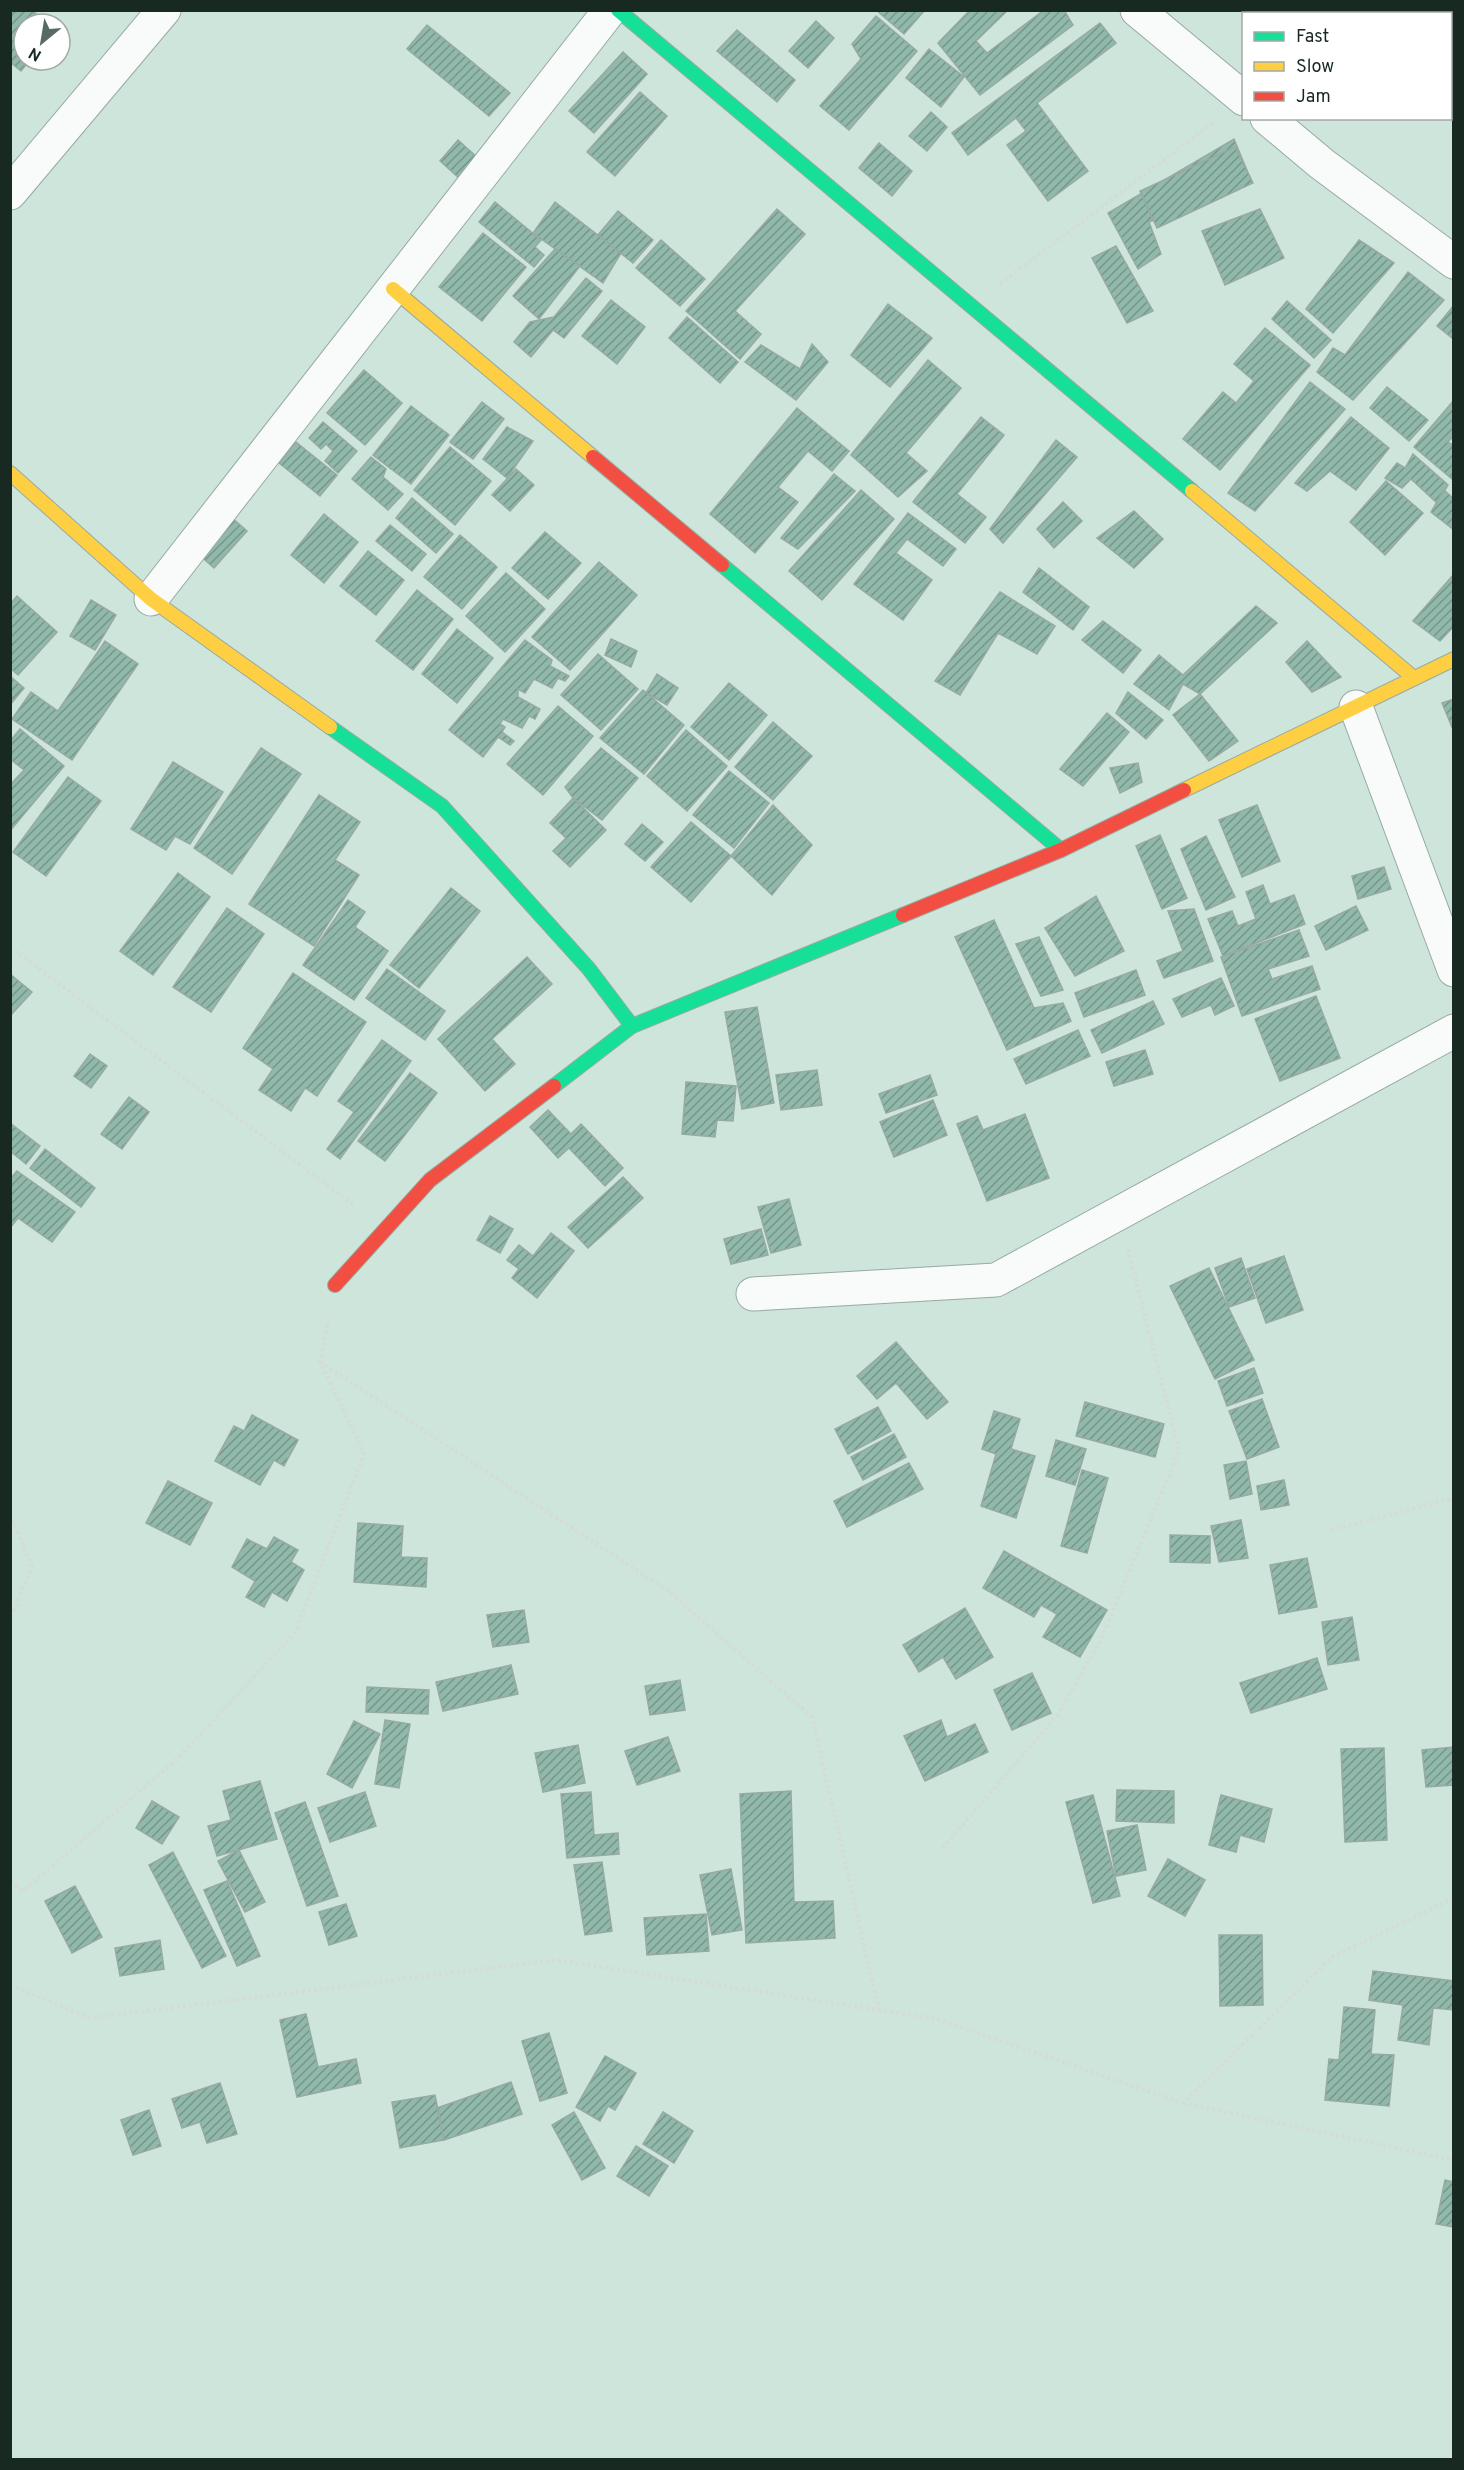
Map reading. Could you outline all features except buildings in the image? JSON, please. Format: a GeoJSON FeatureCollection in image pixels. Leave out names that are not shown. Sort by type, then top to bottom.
{"type":"FeatureCollection","features":[{"type":"Feature","properties":{"kind":"street"},"geometry":{"type":"LineString","coordinates":[[10,193],[164,10]]}},
{"type":"Feature","properties":{"kind":"street"},"geometry":{"type":"LineString","coordinates":[[151,599],[610,10]]}},
{"type":"Feature","properties":{"kind":"street"},"geometry":{"type":"LineString","coordinates":[[618,10],[1414,678]]}},
{"type":"Feature","properties":{"kind":"street"},"geometry":{"type":"LineString","coordinates":[[1137,10],[1242,97]]}},
{"type":"Feature","properties":{"kind":"street"},"geometry":{"type":"LineString","coordinates":[[1269,120],[1322,164],[1454,262]]}},
{"type":"Feature","properties":{"kind":"street"},"geometry":{"type":"LineString","coordinates":[[393,289],[1061,850]]}},
{"type":"Feature","properties":{"kind":"street"},"geometry":{"type":"LineString","coordinates":[[10,473],[151,599],[442,806],[589,969],[632,1026]]}},
{"type":"Feature","properties":{"kind":"street"},"geometry":{"type":"LineString","coordinates":[[335,1285],[430,1180],[632,1026],[1061,850],[1454,659]]}},
{"type":"Feature","properties":{"kind":"street"},"geometry":{"type":"LineString","coordinates":[[1356,707],[1454,970]]}},
{"type":"Feature","properties":{"kind":"street"},"geometry":{"type":"LineString","coordinates":[[753,1294],[996,1280],[1454,1031]]}},
{"type":"Feature","properties":{"kind":"path"},"geometry":{"type":"LineString","coordinates":[[971,306],[1215,122]]}},
{"type":"Feature","properties":{"kind":"path"},"geometry":{"type":"LineString","coordinates":[[10,947],[386,1229]]}},
{"type":"Feature","properties":{"kind":"path"},"geometry":{"type":"LineString","coordinates":[[943,1848],[1058,1714],[1100,1642],[1179,1451],[1119,1214]]}},
{"type":"Feature","properties":{"kind":"path"},"geometry":{"type":"LineString","coordinates":[[10,1882],[23,1891],[174,1762],[295,1633],[364,1454],[320,1362],[335,1285]]}},
{"type":"Feature","properties":{"kind":"path"},"geometry":{"type":"LineString","coordinates":[[320,1362],[671,1593],[812,1717],[879,2011]]}},
{"type":"Feature","properties":{"kind":"path"},"geometry":{"type":"LineString","coordinates":[[1330,1530],[1454,1498]]}},
{"type":"Feature","properties":{"kind":"path"},"geometry":{"type":"LineString","coordinates":[[10,1515],[32,1566],[10,1620]]}},
{"type":"Feature","properties":{"kind":"path"},"geometry":{"type":"LineString","coordinates":[[1183,2103],[1332,1957],[1454,1898]]}},
{"type":"Feature","properties":{"kind":"path"},"geometry":{"type":"LineString","coordinates":[[10,1985],[90,2018],[556,1960],[936,2019],[1183,2103],[1454,2160]]}},
{"type":"Feature","properties":{"kind":"traffic: fast"},"geometry":{"type":"LineString","coordinates":[[618,10],[1192,491]]}},
{"type":"Feature","properties":{"kind":"traffic: fast"},"geometry":{"type":"LineString","coordinates":[[722,565],[1061,850]]}},
{"type":"Feature","properties":{"kind":"traffic: fast"},"geometry":{"type":"LineString","coordinates":[[330,727],[442,806],[589,969],[632,1026]]}},
{"type":"Feature","properties":{"kind":"traffic: fast"},"geometry":{"type":"LineString","coordinates":[[554,1086],[632,1026],[903,915]]}},
{"type":"Feature","properties":{"kind":"traffic: slow"},"geometry":{"type":"LineString","coordinates":[[393,289],[593,457]]}},
{"type":"Feature","properties":{"kind":"traffic: slow"},"geometry":{"type":"LineString","coordinates":[[10,473],[151,599],[330,727]]}},
{"type":"Feature","properties":{"kind":"traffic: slow"},"geometry":{"type":"LineString","coordinates":[[1192,491],[1414,678]]}},
{"type":"Feature","properties":{"kind":"traffic: slow"},"geometry":{"type":"LineString","coordinates":[[1184,790],[1454,659]]}},
{"type":"Feature","properties":{"kind":"traffic: jam"},"geometry":{"type":"LineString","coordinates":[[593,457],[722,565]]}},
{"type":"Feature","properties":{"kind":"traffic: jam"},"geometry":{"type":"LineString","coordinates":[[903,915],[1061,850],[1184,790]]}},
{"type":"Feature","properties":{"kind":"traffic: jam"},"geometry":{"type":"LineString","coordinates":[[335,1285],[430,1180],[554,1086]]}}]}
